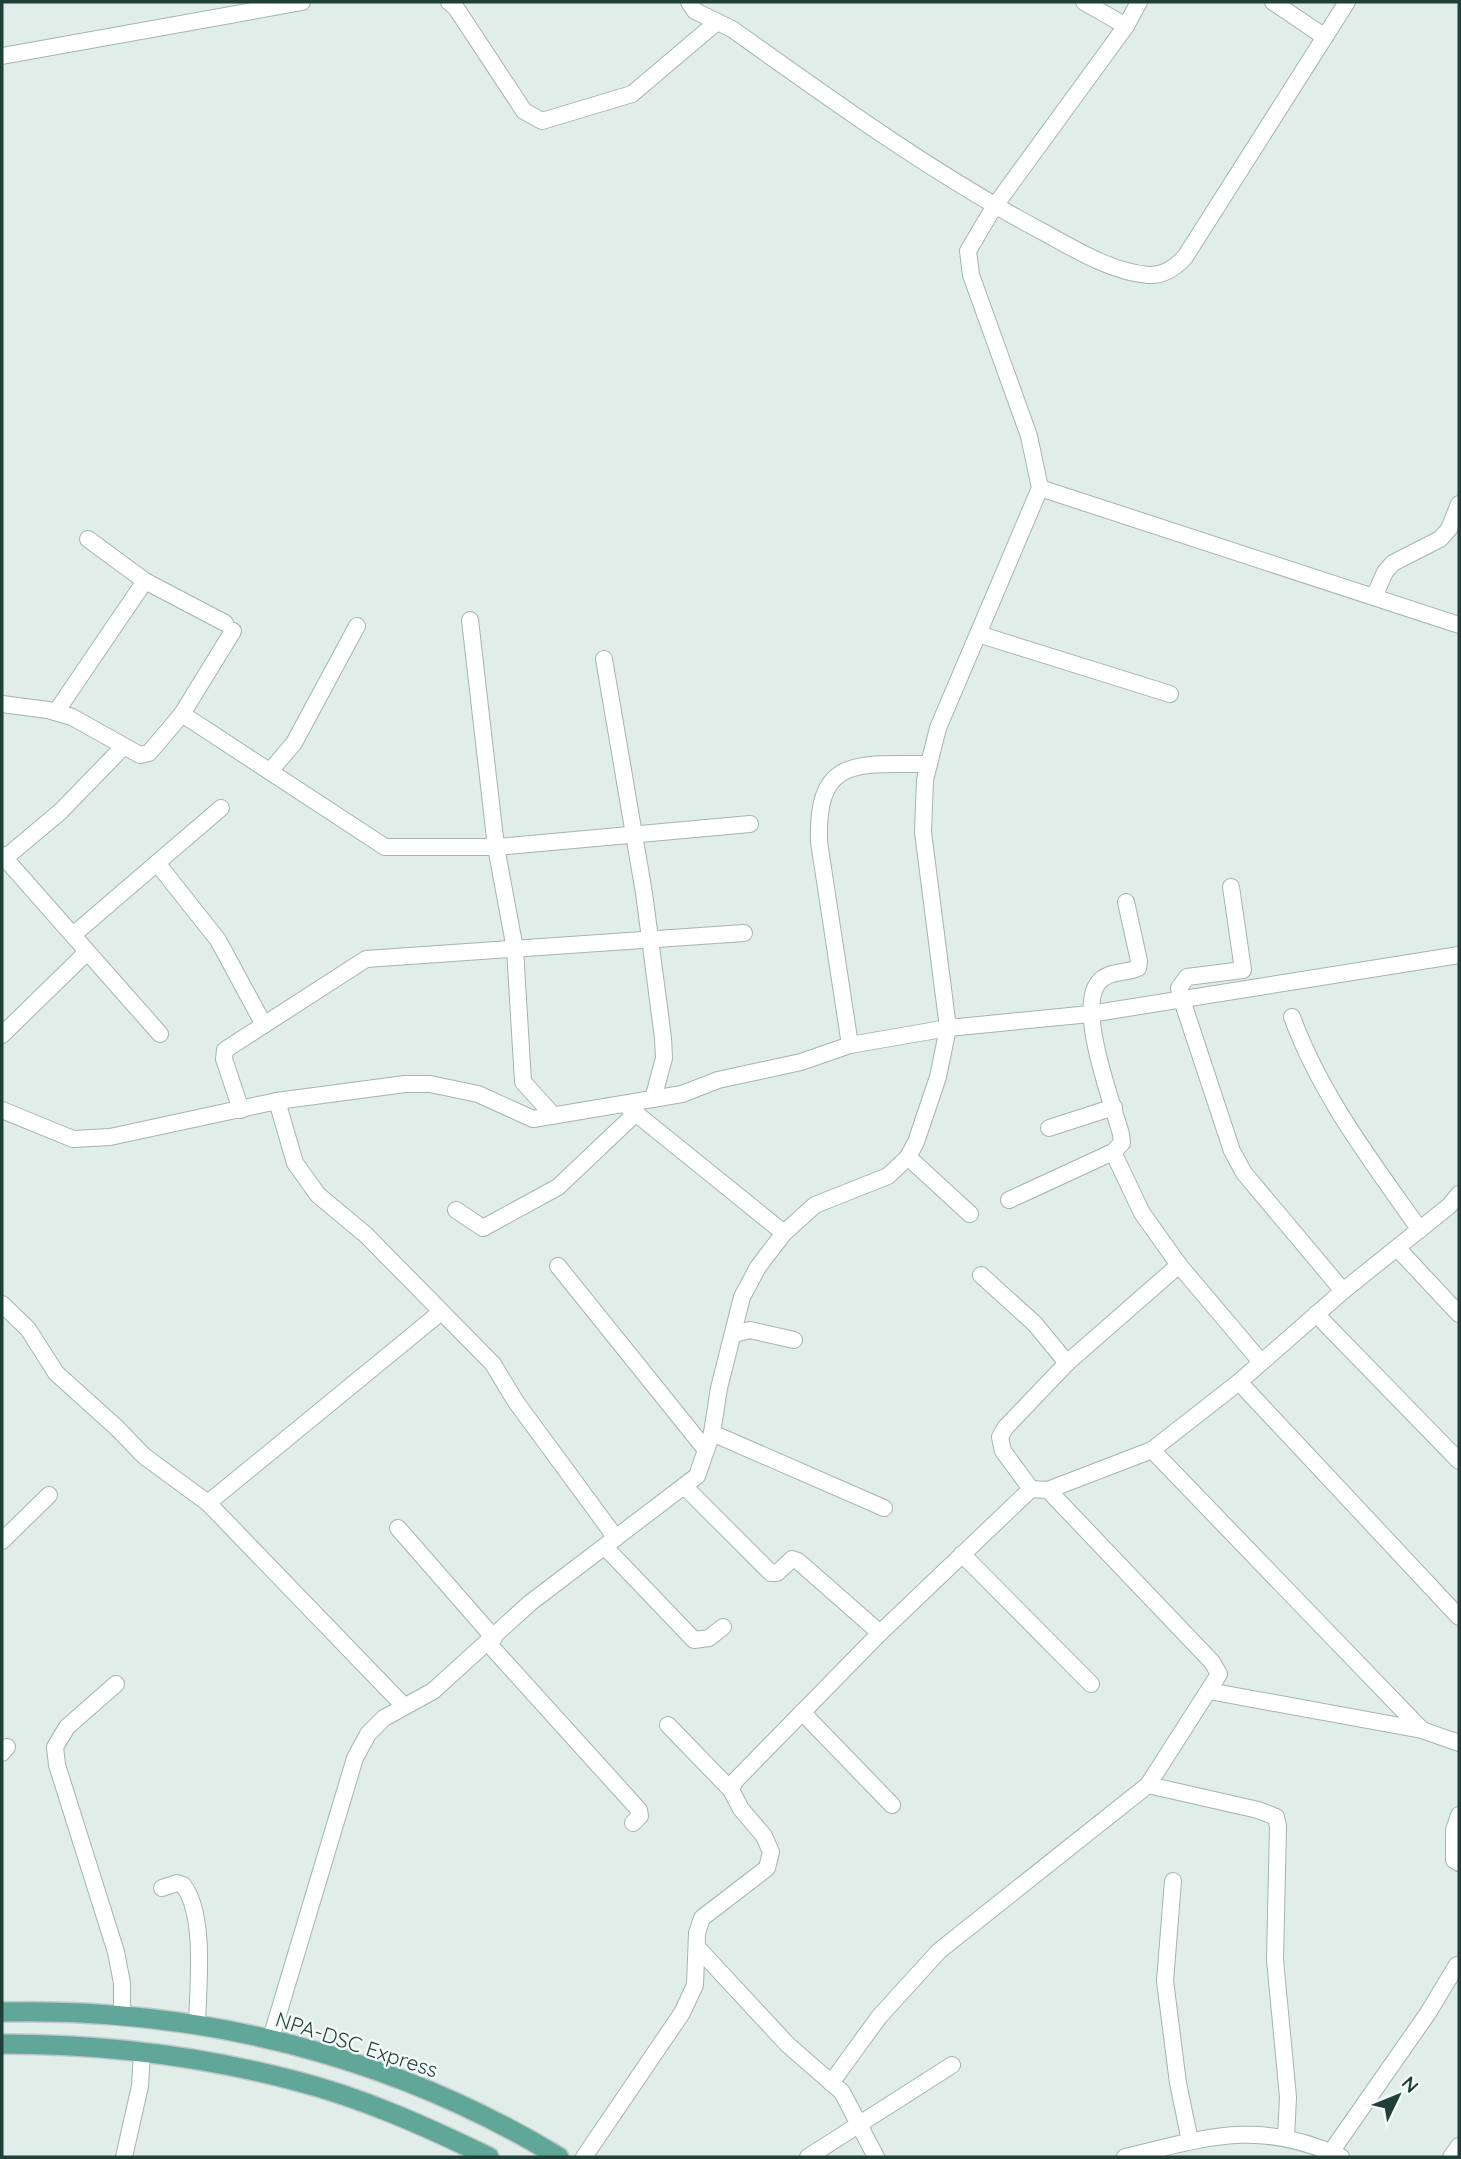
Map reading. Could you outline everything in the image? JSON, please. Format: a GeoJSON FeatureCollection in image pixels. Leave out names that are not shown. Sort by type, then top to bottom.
{"type":"FeatureCollection","features":[{"type":"Feature","properties":{"kind":"main road","name":"NPA-DSC Express"},"geometry":{"type":"LineString","coordinates":[[2,2012],[82,2012],[197,2024],[271,2038],[323,2053],[444,2097],[559,2157]]}},
{"type":"Feature","properties":{"kind":"main road"},"geometry":{"type":"LineString","coordinates":[[2,2043],[61,2044],[142,2053],[297,2081],[365,2103],[488,2157]]}},
{"type":"Feature","properties":{"kind":"street"},"geometry":{"type":"LineString","coordinates":[[2,56],[302,2]]}},
{"type":"Feature","properties":{"kind":"street"},"geometry":{"type":"LineString","coordinates":[[449,2],[456,8],[524,111],[542,121],[632,94],[717,22]]}},
{"type":"Feature","properties":{"kind":"street"},"geometry":{"type":"LineString","coordinates":[[689,2],[695,11],[717,22],[994,206],[1081,253],[1128,272],[1151,276],[1174,269],[1185,257],[1347,2]]}},
{"type":"Feature","properties":{"kind":"street"},"geometry":{"type":"LineString","coordinates":[[1084,2],[1126,26]]}},
{"type":"Feature","properties":{"kind":"street"},"geometry":{"type":"LineString","coordinates":[[271,2038],[355,1758],[368,1734],[384,1718],[433,1691],[530,1603],[697,1476],[712,1433],[719,1388],[741,1297],[758,1267],[785,1233],[815,1205],[888,1176],[908,1157],[928,1109],[948,1028],[923,832],[925,780],[938,728],[1040,488],[1029,436],[971,275],[968,251],[994,206],[1126,26],[1139,2]]}},
{"type":"Feature","properties":{"kind":"street"},"geometry":{"type":"LineString","coordinates":[[1273,2],[1325,37]]}},
{"type":"Feature","properties":{"kind":"street"},"geometry":{"type":"LineString","coordinates":[[1040,488],[1459,625]]}},
{"type":"Feature","properties":{"kind":"street"},"geometry":{"type":"LineString","coordinates":[[1374,597],[1385,572],[1393,563],[1440,540],[1450,530],[1459,504]]}},
{"type":"Feature","properties":{"kind":"street"},"geometry":{"type":"LineString","coordinates":[[2,704],[72,717],[140,755],[149,753],[183,714],[229,627],[145,581],[88,539]]}},
{"type":"Feature","properties":{"kind":"street"},"geometry":{"type":"LineString","coordinates":[[56,712],[145,581]]}},
{"type":"Feature","properties":{"kind":"street"},"geometry":{"type":"LineString","coordinates":[[470,620],[496,847],[515,949],[523,1082],[553,1115]]}},
{"type":"Feature","properties":{"kind":"street"},"geometry":{"type":"LineString","coordinates":[[271,770],[294,743],[357,626]]}},
{"type":"Feature","properties":{"kind":"street"},"geometry":{"type":"LineString","coordinates":[[978,634],[1170,694]]}},
{"type":"Feature","properties":{"kind":"street"},"geometry":{"type":"LineString","coordinates":[[604,659],[635,835],[664,1058],[653,1099]]}},
{"type":"Feature","properties":{"kind":"street"},"geometry":{"type":"LineString","coordinates":[[183,714],[385,847],[496,847],[750,824]]}},
{"type":"Feature","properties":{"kind":"street"},"geometry":{"type":"LineString","coordinates":[[123,747],[61,811],[3,856],[160,1034]]}},
{"type":"Feature","properties":{"kind":"street"},"geometry":{"type":"LineString","coordinates":[[850,1045],[819,842],[818,811],[827,787],[842,770],[861,765],[929,764]]}},
{"type":"Feature","properties":{"kind":"street"},"geometry":{"type":"LineString","coordinates":[[73,935],[221,808]]}},
{"type":"Feature","properties":{"kind":"street"},"geometry":{"type":"LineString","coordinates":[[157,863],[218,940],[264,1025]]}},
{"type":"Feature","properties":{"kind":"street"},"geometry":{"type":"LineString","coordinates":[[1231,887],[1243,970],[1187,977],[1179,988],[1182,1000],[1238,1162],[1343,1291]]}},
{"type":"Feature","properties":{"kind":"street"},"geometry":{"type":"LineString","coordinates":[[1009,1200],[1113,1152],[1122,1143],[1090,1014],[1094,991],[1100,981],[1112,974],[1138,968],[1126,902]]}},
{"type":"Feature","properties":{"kind":"street"},"geometry":{"type":"LineString","coordinates":[[241,1110],[224,1059],[225,1050],[366,959],[744,933]]}},
{"type":"Feature","properties":{"kind":"street"},"geometry":{"type":"LineString","coordinates":[[4,1026],[87,952]]}},
{"type":"Feature","properties":{"kind":"street"},"geometry":{"type":"LineString","coordinates":[[2,1110],[73,1139],[110,1137],[277,1101],[347,1090],[430,1084],[478,1094],[533,1119],[630,1108],[653,1099],[682,1094],[718,1080],[802,1062],[850,1045],[948,1028],[1090,1014],[1459,955]]}},
{"type":"Feature","properties":{"kind":"street"},"geometry":{"type":"LineString","coordinates":[[1292,1017],[1306,1054],[1348,1128],[1420,1230]]}},
{"type":"Feature","properties":{"kind":"street"},"geometry":{"type":"LineString","coordinates":[[277,1101],[295,1163],[318,1195],[366,1235],[493,1364],[611,1543],[694,1640],[709,1638],[723,1627]]}},
{"type":"Feature","properties":{"kind":"street"},"geometry":{"type":"LineString","coordinates":[[1049,1128],[1114,1107]]}},
{"type":"Feature","properties":{"kind":"street"},"geometry":{"type":"LineString","coordinates":[[456,1210],[483,1228],[558,1187],[630,1108]]}},
{"type":"Feature","properties":{"kind":"street"},"geometry":{"type":"LineString","coordinates":[[630,1108],[785,1233]]}},
{"type":"Feature","properties":{"kind":"street"},"geometry":{"type":"LineString","coordinates":[[1113,1152],[1142,1213],[1180,1265],[1261,1362]]}},
{"type":"Feature","properties":{"kind":"street"},"geometry":{"type":"LineString","coordinates":[[908,1157],[970,1214]]}},
{"type":"Feature","properties":{"kind":"street"},"geometry":{"type":"LineString","coordinates":[[731,1790],[734,1781],[880,1633],[1031,1489],[1048,1490],[1152,1450],[1239,1382],[1343,1291],[1398,1249],[1459,1194]]}},
{"type":"Feature","properties":{"kind":"street"},"geometry":{"type":"LineString","coordinates":[[1398,1249],[1459,1314]]}},
{"type":"Feature","properties":{"kind":"street"},"geometry":{"type":"LineString","coordinates":[[1031,1489],[1003,1451],[999,1437],[1067,1363],[1180,1265]]}},
{"type":"Feature","properties":{"kind":"street"},"geometry":{"type":"LineString","coordinates":[[558,1266],[706,1450]]}},
{"type":"Feature","properties":{"kind":"street"},"geometry":{"type":"LineString","coordinates":[[981,1275],[1035,1324],[1067,1363]]}},
{"type":"Feature","properties":{"kind":"street"},"geometry":{"type":"LineString","coordinates":[[2,1304],[28,1329],[56,1373],[117,1428],[144,1457],[208,1503],[404,1706]]}},
{"type":"Feature","properties":{"kind":"street"},"geometry":{"type":"LineString","coordinates":[[208,1503],[441,1312]]}},
{"type":"Feature","properties":{"kind":"street"},"geometry":{"type":"LineString","coordinates":[[1317,1314],[1459,1461]]}},
{"type":"Feature","properties":{"kind":"street"},"geometry":{"type":"LineString","coordinates":[[734,1334],[750,1330],[794,1340]]}},
{"type":"Feature","properties":{"kind":"street"},"geometry":{"type":"LineString","coordinates":[[1239,1382],[1459,1617]]}},
{"type":"Feature","properties":{"kind":"street"},"geometry":{"type":"LineString","coordinates":[[712,1433],[884,1508]]}},
{"type":"Feature","properties":{"kind":"street"},"geometry":{"type":"LineString","coordinates":[[1152,1450],[1422,1730]]}},
{"type":"Feature","properties":{"kind":"street"},"geometry":{"type":"LineString","coordinates":[[684,1486],[771,1573],[777,1573],[792,1559],[798,1561],[880,1633]]}},
{"type":"Feature","properties":{"kind":"street"},"geometry":{"type":"LineString","coordinates":[[831,2083],[878,2017],[939,1951],[1148,1785],[1219,1674],[1212,1662],[1048,1490]]}},
{"type":"Feature","properties":{"kind":"street"},"geometry":{"type":"LineString","coordinates":[[2,1541],[49,1495]]}},
{"type":"Feature","properties":{"kind":"street"},"geometry":{"type":"LineString","coordinates":[[398,1528],[639,1810],[640,1816],[632,1823]]}},
{"type":"Feature","properties":{"kind":"street"},"geometry":{"type":"LineString","coordinates":[[962,1554],[1091,1684]]}},
{"type":"Feature","properties":{"kind":"street"},"geometry":{"type":"LineString","coordinates":[[116,1684],[67,1727],[55,1747],[57,1765],[116,1952],[122,1983],[122,2016]]}},
{"type":"Feature","properties":{"kind":"street"},"geometry":{"type":"LineString","coordinates":[[1209,1691],[1422,1730],[1459,1742]]}},
{"type":"Feature","properties":{"kind":"street"},"geometry":{"type":"LineString","coordinates":[[802,1713],[892,1805]]}},
{"type":"Feature","properties":{"kind":"street"},"geometry":{"type":"LineString","coordinates":[[584,2157],[682,2013],[695,1985],[702,1919],[767,1868],[771,1852],[764,1836],[741,1809],[731,1790],[668,1725]]}},
{"type":"Feature","properties":{"kind":"street"},"geometry":{"type":"LineString","coordinates":[[1148,1785],[1258,1810],[1276,1817],[1275,1960],[1288,2097],[1286,2137]]}},
{"type":"Feature","properties":{"kind":"street"},"geometry":{"type":"LineString","coordinates":[[1459,1815],[1452,1847],[1454,1860],[1459,1863]]}},
{"type":"Feature","properties":{"kind":"street"},"geometry":{"type":"LineString","coordinates":[[1173,1881],[1165,1981],[1178,2083],[1190,2141]]}},
{"type":"Feature","properties":{"kind":"street"},"geometry":{"type":"LineString","coordinates":[[162,1888],[177,1883],[183,1885],[193,1909],[199,1961],[197,2024]]}},
{"type":"Feature","properties":{"kind":"street"},"geometry":{"type":"LineString","coordinates":[[697,1947],[788,2045],[842,2092],[876,2157]]}},
{"type":"Feature","properties":{"kind":"street"},"geometry":{"type":"LineString","coordinates":[[1125,2157],[1190,2141],[1253,2132],[1286,2137],[1336,2155],[1457,1965]]}},
{"type":"Feature","properties":{"kind":"street"},"geometry":{"type":"LineString","coordinates":[[124,2157],[140,2086],[142,2053]]}},
{"type":"Feature","properties":{"kind":"street"},"geometry":{"type":"LineString","coordinates":[[808,2157],[952,2065]]}},
{"type":"Feature","properties":{"kind":"street"},"geometry":{"type":"LineString","coordinates":[[1451,2157],[1459,2146]]}}]}
